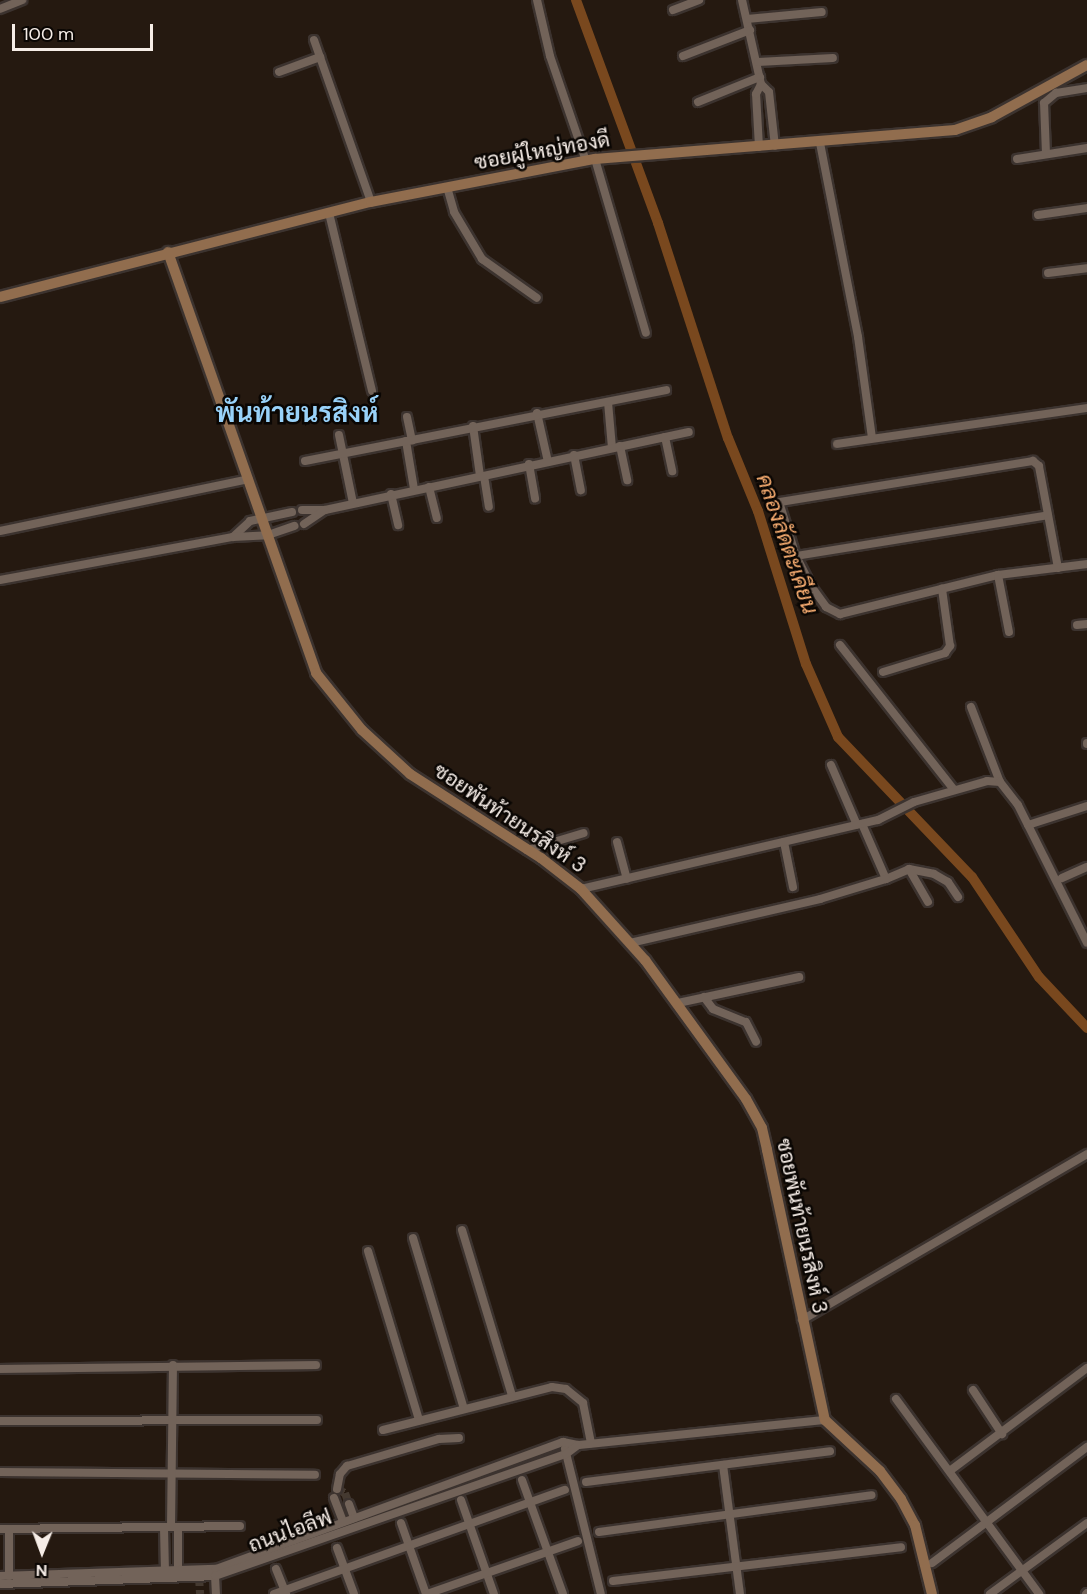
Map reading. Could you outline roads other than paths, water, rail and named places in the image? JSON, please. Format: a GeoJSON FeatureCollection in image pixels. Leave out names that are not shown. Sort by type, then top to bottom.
{"type":"FeatureCollection","features":[{"type":"Feature","properties":{"kind":"street"},"geometry":{"type":"LineString","coordinates":[[0,9],[22,0]]}},
{"type":"Feature","properties":{"kind":"street"},"geometry":{"type":"LineString","coordinates":[[537,0],[549,56],[594,159],[646,333]]}},
{"type":"Feature","properties":{"kind":"street"},"geometry":{"type":"LineString","coordinates":[[673,9],[699,0]]}},
{"type":"Feature","properties":{"kind":"street"},"geometry":{"type":"LineString","coordinates":[[742,0],[761,81],[769,92],[775,146]]}},
{"type":"Feature","properties":{"kind":"street"},"geometry":{"type":"LineString","coordinates":[[747,19],[822,12]]}},
{"type":"Feature","properties":{"kind":"street"},"geometry":{"type":"LineString","coordinates":[[683,56],[750,30]]}},
{"type":"Feature","properties":{"kind":"street"},"geometry":{"type":"LineString","coordinates":[[314,40],[371,202]]}},
{"type":"Feature","properties":{"kind":"street"},"geometry":{"type":"LineString","coordinates":[[279,72],[320,57]]}},
{"type":"Feature","properties":{"kind":"street"},"geometry":{"type":"LineString","coordinates":[[758,62],[833,58]]}},
{"type":"Feature","properties":{"kind":"street","name":"ซอยผู้ใหญ่ทองดี"},"geometry":{"type":"LineString","coordinates":[[0,297],[168,252],[371,202],[594,159],[820,143],[955,130],[992,117],[1087,65]]}},
{"type":"Feature","properties":{"kind":"street"},"geometry":{"type":"LineString","coordinates":[[698,102],[761,81]]}},
{"type":"Feature","properties":{"kind":"street"},"geometry":{"type":"LineString","coordinates":[[759,147],[756,94],[761,81]]}},
{"type":"Feature","properties":{"kind":"street"},"geometry":{"type":"LineString","coordinates":[[1046,154],[1044,103],[1048,97],[1087,88]]}},
{"type":"Feature","properties":{"kind":"street"},"geometry":{"type":"LineString","coordinates":[[820,143],[858,337],[872,438]]}},
{"type":"Feature","properties":{"kind":"street"},"geometry":{"type":"LineString","coordinates":[[1017,159],[1087,148]]}},
{"type":"Feature","properties":{"kind":"street"},"geometry":{"type":"LineString","coordinates":[[447,187],[454,212],[483,259],[537,298]]}},
{"type":"Feature","properties":{"kind":"street"},"geometry":{"type":"LineString","coordinates":[[1038,215],[1087,208]]}},
{"type":"Feature","properties":{"kind":"street"},"geometry":{"type":"LineString","coordinates":[[329,213],[372,391]]}},
{"type":"Feature","properties":{"kind":"street","name":"ซอยพันท้ายนรสิงห์ 3"},"geometry":{"type":"LineString","coordinates":[[168,252],[249,479],[268,535],[273,560],[308,658],[340,704],[362,730],[410,774],[527,849],[581,889],[630,943],[678,1003],[746,1099],[762,1128],[825,1420]]}},
{"type":"Feature","properties":{"kind":"street"},"geometry":{"type":"LineString","coordinates":[[1048,273],[1087,268]]}},
{"type":"Feature","properties":{"kind":"street"},"geometry":{"type":"LineString","coordinates":[[305,461],[537,413],[666,390]]}},
{"type":"Feature","properties":{"kind":"street"},"geometry":{"type":"LineString","coordinates":[[608,402],[616,447],[627,480]]}},
{"type":"Feature","properties":{"kind":"street"},"geometry":{"type":"LineString","coordinates":[[837,444],[1087,408]]}},
{"type":"Feature","properties":{"kind":"street"},"geometry":{"type":"LineString","coordinates":[[537,413],[548,462]]}},
{"type":"Feature","properties":{"kind":"street"},"geometry":{"type":"LineString","coordinates":[[407,417],[414,489]]}},
{"type":"Feature","properties":{"kind":"street"},"geometry":{"type":"LineString","coordinates":[[473,426],[489,507]]}},
{"type":"Feature","properties":{"kind":"street"},"geometry":{"type":"LineString","coordinates":[[302,510],[326,510],[529,464],[688,432]]}},
{"type":"Feature","properties":{"kind":"street"},"geometry":{"type":"LineString","coordinates":[[339,435],[353,503]]}},
{"type":"Feature","properties":{"kind":"street"},"geometry":{"type":"LineString","coordinates":[[665,437],[672,471]]}},
{"type":"Feature","properties":{"kind":"street"},"geometry":{"type":"LineString","coordinates":[[574,455],[581,490]]}},
{"type":"Feature","properties":{"kind":"street"},"geometry":{"type":"LineString","coordinates":[[1058,568],[1040,466],[1033,461],[782,500],[778,508],[796,556],[811,586],[833,613],[848,613],[998,575],[1058,568],[1087,564]]}},
{"type":"Feature","properties":{"kind":"street"},"geometry":{"type":"LineString","coordinates":[[529,464],[535,498]]}},
{"type":"Feature","properties":{"kind":"street"},"geometry":{"type":"LineString","coordinates":[[0,531],[249,479]]}},
{"type":"Feature","properties":{"kind":"street"},"geometry":{"type":"LineString","coordinates":[[429,487],[437,518]]}},
{"type":"Feature","properties":{"kind":"street"},"geometry":{"type":"LineString","coordinates":[[391,494],[398,525]]}},
{"type":"Feature","properties":{"kind":"street"},"geometry":{"type":"LineString","coordinates":[[304,524],[326,510]]}},
{"type":"Feature","properties":{"kind":"street"},"geometry":{"type":"LineString","coordinates":[[233,537],[250,521],[292,512]]}},
{"type":"Feature","properties":{"kind":"street"},"geometry":{"type":"LineString","coordinates":[[796,556],[1048,515]]}},
{"type":"Feature","properties":{"kind":"street"},"geometry":{"type":"LineString","coordinates":[[0,580],[233,537],[268,535],[294,526]]}},
{"type":"Feature","properties":{"kind":"street"},"geometry":{"type":"LineString","coordinates":[[998,575],[1009,632]]}},
{"type":"Feature","properties":{"kind":"street"},"geometry":{"type":"LineString","coordinates":[[883,672],[945,653],[950,646],[942,589]]}},
{"type":"Feature","properties":{"kind":"street"},"geometry":{"type":"LineString","coordinates":[[1077,625],[1087,624]]}},
{"type":"Feature","properties":{"kind":"street"},"geometry":{"type":"LineString","coordinates":[[840,645],[954,790]]}},
{"type":"Feature","properties":{"kind":"street"},"geometry":{"type":"LineString","coordinates":[[971,707],[1000,782],[1009,789],[1087,943]]}},
{"type":"Feature","properties":{"kind":"street"},"geometry":{"type":"LineString","coordinates":[[831,765],[886,879]]}},
{"type":"Feature","properties":{"kind":"street"},"geometry":{"type":"LineString","coordinates":[[581,889],[859,824],[886,816],[914,802],[954,790],[1000,782]]}},
{"type":"Feature","properties":{"kind":"street"},"geometry":{"type":"LineString","coordinates":[[1028,825],[1087,806]]}},
{"type":"Feature","properties":{"kind":"street"},"geometry":{"type":"LineString","coordinates":[[527,849],[584,833]]}},
{"type":"Feature","properties":{"kind":"street"},"geometry":{"type":"LineString","coordinates":[[617,842],[627,879]]}},
{"type":"Feature","properties":{"kind":"street"},"geometry":{"type":"LineString","coordinates":[[784,842],[793,887]]}},
{"type":"Feature","properties":{"kind":"street"},"geometry":{"type":"LineString","coordinates":[[1062,878],[1087,867]]}},
{"type":"Feature","properties":{"kind":"street"},"geometry":{"type":"LineString","coordinates":[[909,869],[928,902]]}},
{"type":"Feature","properties":{"kind":"street"},"geometry":{"type":"LineString","coordinates":[[630,943],[820,899],[886,879],[909,869],[942,876],[958,897]]}},
{"type":"Feature","properties":{"kind":"street"},"geometry":{"type":"LineString","coordinates":[[678,1003],[799,977]]}},
{"type":"Feature","properties":{"kind":"street"},"geometry":{"type":"LineString","coordinates":[[704,997],[713,1009],[746,1022],[756,1042]]}},
{"type":"Feature","properties":{"kind":"street"},"geometry":{"type":"LineString","coordinates":[[802,1320],[1087,1154]]}},
{"type":"Feature","properties":{"kind":"street"},"geometry":{"type":"LineString","coordinates":[[462,1230],[513,1396]]}},
{"type":"Feature","properties":{"kind":"street"},"geometry":{"type":"LineString","coordinates":[[413,1238],[464,1409]]}},
{"type":"Feature","properties":{"kind":"street"},"geometry":{"type":"LineString","coordinates":[[368,1251],[419,1420]]}},
{"type":"Feature","properties":{"kind":"street"},"geometry":{"type":"LineString","coordinates":[[165,1572],[171,1528],[173,1365]]}},
{"type":"Feature","properties":{"kind":"street"},"geometry":{"type":"LineString","coordinates":[[0,1369],[173,1365],[316,1365]]}},
{"type":"Feature","properties":{"kind":"street"},"geometry":{"type":"LineString","coordinates":[[951,1470],[1087,1368]]}},
{"type":"Feature","properties":{"kind":"street"},"geometry":{"type":"LineString","coordinates":[[383,1430],[552,1387],[566,1389],[583,1403],[591,1443]]}},
{"type":"Feature","properties":{"kind":"street"},"geometry":{"type":"LineString","coordinates":[[973,1390],[1002,1434]]}},
{"type":"Feature","properties":{"kind":"street"},"geometry":{"type":"LineString","coordinates":[[896,1399],[988,1520],[1039,1594]]}},
{"type":"Feature","properties":{"kind":"street"},"geometry":{"type":"LineString","coordinates":[[0,1421],[317,1420]]}},
{"type":"Feature","properties":{"kind":"street"},"geometry":{"type":"LineString","coordinates":[[825,1420],[880,1471],[901,1499],[921,1544],[932,1594]]}},
{"type":"Feature","properties":{"kind":"street","name":"ถนนไอลีฟ"},"geometry":{"type":"LineString","coordinates":[[5,1576],[216,1569],[563,1442],[578,1445],[825,1420]]}},
{"type":"Feature","properties":{"kind":"street"},"geometry":{"type":"LineString","coordinates":[[337,1489],[340,1474],[347,1466],[439,1439],[459,1438]]}},
{"type":"Feature","properties":{"kind":"street"},"geometry":{"type":"LineString","coordinates":[[563,1442],[601,1594]]}},
{"type":"Feature","properties":{"kind":"street","name":"ถนนไอลีฟ"},"geometry":{"type":"LineString","coordinates":[[0,1584],[216,1576],[566,1454],[578,1445]]}},
{"type":"Feature","properties":{"kind":"street"},"geometry":{"type":"LineString","coordinates":[[932,1563],[1087,1447]]}},
{"type":"Feature","properties":{"kind":"street"},"geometry":{"type":"LineString","coordinates":[[586,1482],[830,1451]]}},
{"type":"Feature","properties":{"kind":"street"},"geometry":{"type":"LineString","coordinates":[[723,1465],[740,1594]]}},
{"type":"Feature","properties":{"kind":"street"},"geometry":{"type":"LineString","coordinates":[[0,1472],[315,1475]]}},
{"type":"Feature","properties":{"kind":"street"},"geometry":{"type":"LineString","coordinates":[[522,1480],[563,1594]]}},
{"type":"Feature","properties":{"kind":"street"},"geometry":{"type":"LineString","coordinates":[[274,1594],[285,1592],[344,1567],[469,1522],[565,1490]]}},
{"type":"Feature","properties":{"kind":"street"},"geometry":{"type":"LineString","coordinates":[[599,1532],[872,1495]]}},
{"type":"Feature","properties":{"kind":"street"},"geometry":{"type":"LineString","coordinates":[[334,1498],[342,1521]]}},
{"type":"Feature","properties":{"kind":"street"},"geometry":{"type":"LineString","coordinates":[[461,1500],[494,1594]]}},
{"type":"Feature","properties":{"kind":"street"},"geometry":{"type":"LineString","coordinates":[[349,1504],[354,1518]]}},
{"type":"Feature","properties":{"kind":"street"},"geometry":{"type":"LineString","coordinates":[[401,1523],[427,1594],[578,1541]]}},
{"type":"Feature","properties":{"kind":"street"},"geometry":{"type":"LineString","coordinates":[[990,1594],[1087,1523]]}},
{"type":"Feature","properties":{"kind":"street"},"geometry":{"type":"LineString","coordinates":[[5,1576],[4,1529],[240,1526]]}},
{"type":"Feature","properties":{"kind":"street"},"geometry":{"type":"LineString","coordinates":[[171,1528],[178,1572]]}},
{"type":"Feature","properties":{"kind":"street"},"geometry":{"type":"LineString","coordinates":[[613,1581],[901,1547]]}},
{"type":"Feature","properties":{"kind":"street"},"geometry":{"type":"LineString","coordinates":[[337,1548],[354,1594]]}},
{"type":"Feature","properties":{"kind":"street"},"geometry":{"type":"LineString","coordinates":[[276,1569],[285,1592]]}},
{"type":"Feature","properties":{"kind":"street"},"geometry":{"type":"LineString","coordinates":[[216,1576],[216,1594]]}},
{"type":"Feature","properties":{"kind":"waterway","name":"คลองลัดตะเคียน"},"geometry":{"type":"LineString","coordinates":[[576,0],[658,223],[728,438],[758,511],[806,664],[838,737],[972,877],[1039,977],[1087,1028]]}},
{"type":"Feature","properties":{"kind":"tunnel"},"geometry":{"type":"LineString","coordinates":[[335,1495],[337,1489],[345,1493],[349,1504]]}},
{"type":"Feature","properties":{"kind":"tunnel"},"geometry":{"type":"LineString","coordinates":[[199,1578],[200,1594]]}},
{"type":"Feature","properties":{"kind":"district","name":"พันท้ายนรสิงห์"},"geometry":{"type":"Point","coordinates":[297,413]}}]}
